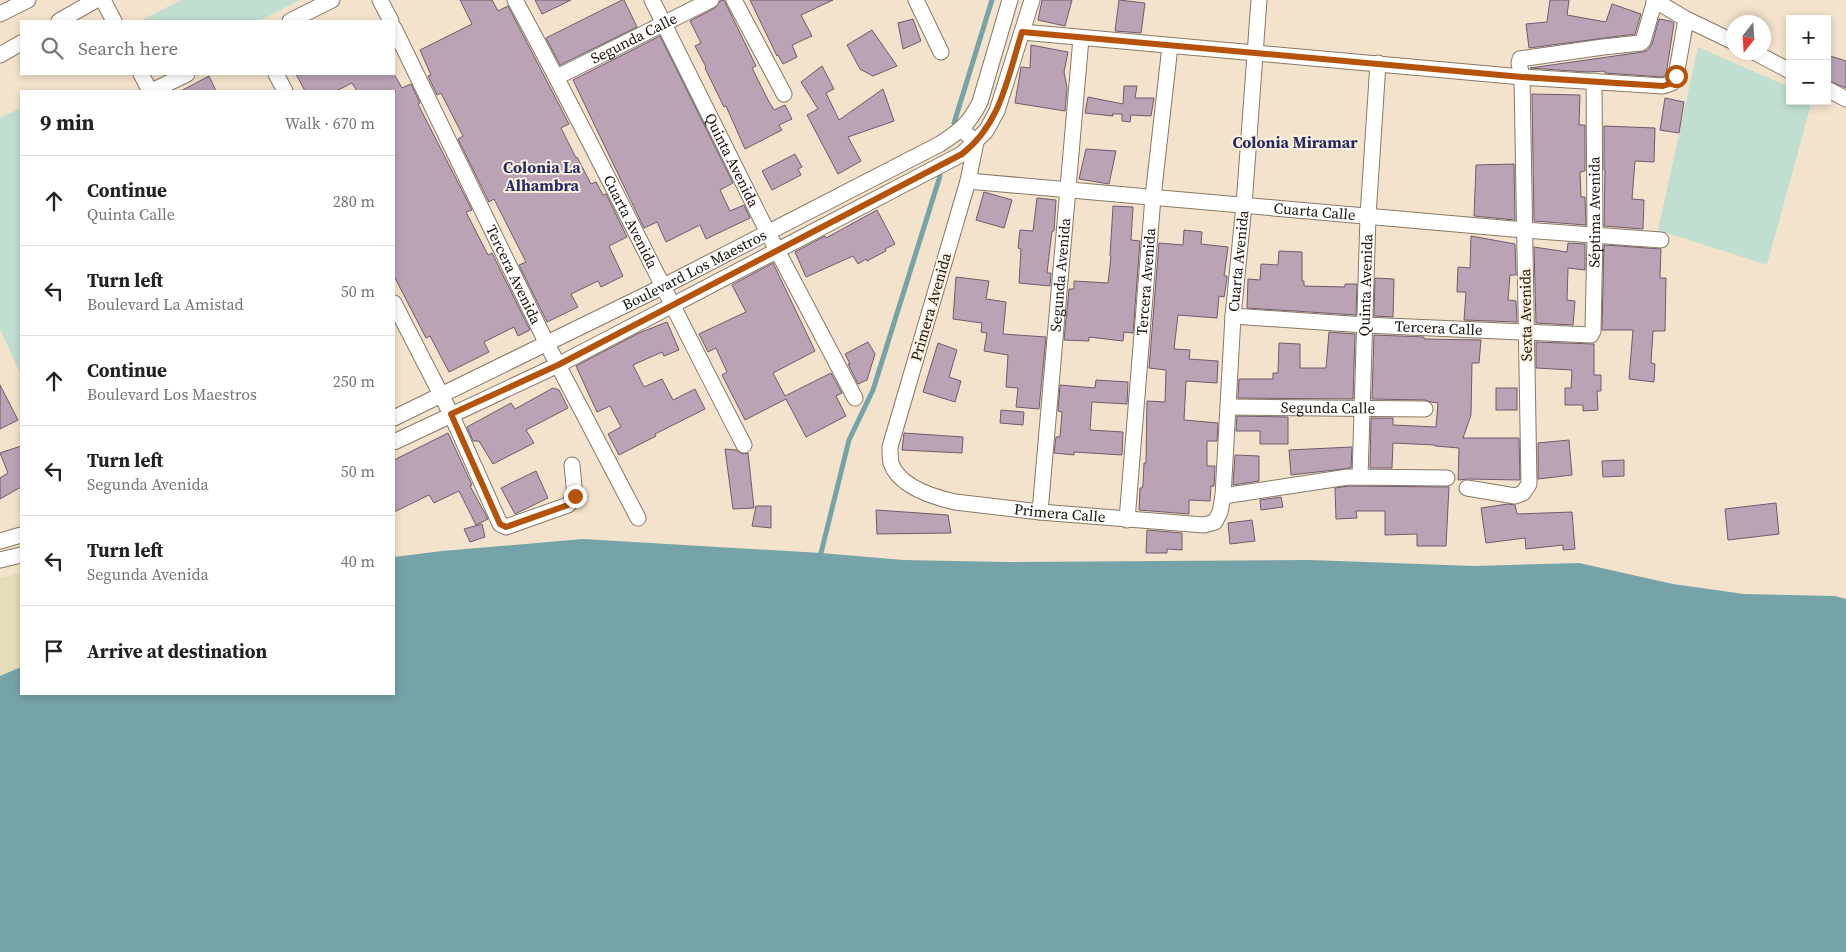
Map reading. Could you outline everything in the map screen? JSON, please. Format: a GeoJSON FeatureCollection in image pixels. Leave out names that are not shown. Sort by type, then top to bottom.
{"type":"FeatureCollection","features":[{"type":"Feature","properties":{"kind":"street"},"geometry":{"type":"LineString","coordinates":[[0,14],[28,0]]}},
{"type":"Feature","properties":{"kind":"street"},"geometry":{"type":"LineString","coordinates":[[61,20],[96,0]]}},
{"type":"Feature","properties":{"kind":"street"},"geometry":{"type":"LineString","coordinates":[[103,0],[113,20]]}},
{"type":"Feature","properties":{"kind":"street"},"geometry":{"type":"LineString","coordinates":[[292,20],[332,0]]}},
{"type":"Feature","properties":{"kind":"street"},"geometry":{"type":"LineString","coordinates":[[380,0],[390,20]]}},
{"type":"Feature","properties":{"kind":"street","name":"Cuarta Avenida"},"geometry":{"type":"LineString","coordinates":[[515,0],[557,77],[662,287],[744,445]]}},
{"type":"Feature","properties":{"kind":"street","name":"Quinta Avenida"},"geometry":{"type":"LineString","coordinates":[[652,0],[777,250],[855,398]]}},
{"type":"Feature","properties":{"kind":"street","name":"Segunda Calle"},"geometry":{"type":"LineString","coordinates":[[557,77],[711,0]]}},
{"type":"Feature","properties":{"kind":"street"},"geometry":{"type":"LineString","coordinates":[[734,0],[784,94]]}},
{"type":"Feature","properties":{"kind":"street"},"geometry":{"type":"LineString","coordinates":[[916,0],[941,52]]}},
{"type":"Feature","properties":{"kind":"street","name":"Boulevard Los Maestros"},"geometry":{"type":"LineString","coordinates":[[395,418],[662,287],[940,144],[962,130],[974,115],[980,102],[1010,0]]}},
{"type":"Feature","properties":{"kind":"street"},"geometry":{"type":"LineString","coordinates":[[962,130],[976,142],[986,131],[997,111],[1032,0]]}},
{"type":"Feature","properties":{"kind":"street","name":"Cuarta Avenida"},"geometry":{"type":"LineString","coordinates":[[1215,522],[1220,512],[1223,496],[1233,316],[1244,205],[1259,0]]}},
{"type":"Feature","properties":{"kind":"street"},"geometry":{"type":"LineString","coordinates":[[1655,0],[1686,19],[1726,38]]}},
{"type":"Feature","properties":{"kind":"street","name":"Sexta Avenida"},"geometry":{"type":"LineString","coordinates":[[1467,488],[1515,496],[1523,493],[1529,484],[1522,77],[1520,60],[1641,43],[1655,0]]}},
{"type":"Feature","properties":{"kind":"street"},"geometry":{"type":"LineString","coordinates":[[1022,32],[1522,77],[1663,86],[1672,83],[1676,76],[1686,19]]}},
{"type":"Feature","properties":{"kind":"street","name":"Tercera Avenida"},"geometry":{"type":"LineString","coordinates":[[395,30],[547,344],[638,518]]}},
{"type":"Feature","properties":{"kind":"street","name":"Segunda Avenida"},"geometry":{"type":"LineString","coordinates":[[1040,512],[1081,38]]}},
{"type":"Feature","properties":{"kind":"street"},"geometry":{"type":"LineString","coordinates":[[0,56],[20,44]]}},
{"type":"Feature","properties":{"kind":"street","name":"Tercera Avenida"},"geometry":{"type":"LineString","coordinates":[[1127,520],[1153,197],[1170,46]]}},
{"type":"Feature","properties":{"kind":"street"},"geometry":{"type":"LineString","coordinates":[[1769,60],[1786,69]]}},
{"type":"Feature","properties":{"kind":"street","name":"Quinta Avenida"},"geometry":{"type":"LineString","coordinates":[[1360,477],[1368,216],[1378,63]]}},
{"type":"Feature","properties":{"kind":"street"},"geometry":{"type":"LineString","coordinates":[[142,75],[150,90]]}},
{"type":"Feature","properties":{"kind":"street"},"geometry":{"type":"LineString","coordinates":[[153,90],[185,75]]}},
{"type":"Feature","properties":{"kind":"street"},"geometry":{"type":"LineString","coordinates":[[277,75],[284,90]]}},
{"type":"Feature","properties":{"kind":"street","name":"Séptima Avenida"},"geometry":{"type":"LineString","coordinates":[[1585,336],[1591,335],[1593,331],[1595,235],[1594,81]]}},
{"type":"Feature","properties":{"kind":"street"},"geometry":{"type":"LineString","coordinates":[[1831,91],[1846,99]]}},
{"type":"Feature","properties":{"kind":"street","name":"Boulevard Los Maestros"},"geometry":{"type":"LineString","coordinates":[[395,442],[558,365],[962,154],[976,142]]}},
{"type":"Feature","properties":{"kind":"street","name":"Primera Avenida"},"geometry":{"type":"LineString","coordinates":[[909,484],[897,474],[891,463],[890,447],[968,181],[976,142]]}},
{"type":"Feature","properties":{"kind":"street","name":"Cuarta Calle"},"geometry":{"type":"LineString","coordinates":[[968,181],[1524,230],[1661,240]]}},
{"type":"Feature","properties":{"kind":"street"},"geometry":{"type":"LineString","coordinates":[[395,305],[451,414],[500,524],[506,527],[568,505],[575,496],[572,465]]}},
{"type":"Feature","properties":{"kind":"street","name":"Tercera Calle"},"geometry":{"type":"LineString","coordinates":[[1233,316],[1585,336]]}},
{"type":"Feature","properties":{"kind":"street","name":"Segunda Calle"},"geometry":{"type":"LineString","coordinates":[[1229,407],[1425,409]]}},
{"type":"Feature","properties":{"kind":"street"},"geometry":{"type":"LineString","coordinates":[[1223,496],[1348,477],[1447,478]]}},
{"type":"Feature","properties":{"kind":"street","name":"Primera Calle"},"geometry":{"type":"LineString","coordinates":[[909,484],[947,500],[1040,512],[1204,525],[1215,522]]}},
{"type":"Feature","properties":{"kind":"street"},"geometry":{"type":"LineString","coordinates":[[0,541],[20,535]]}},
{"type":"Feature","properties":{"kind":"street"},"geometry":{"type":"LineString","coordinates":[[0,560],[20,555]]}},
{"type":"Feature","properties":{"kind":"green space"},"geometry":{"type":"Polygon","coordinates":[[[181,0],[300,0],[261,20],[142,20],[181,0]]]}},
{"type":"Feature","properties":{"kind":"green space"},"geometry":{"type":"Polygon","coordinates":[[[1698,47],[1786,85],[1786,105],[1811,105],[1767,265],[1658,230],[1698,47]]]}},
{"type":"Feature","properties":{"kind":"green space"},"geometry":{"type":"Polygon","coordinates":[[[20,108],[20,373],[0,329],[0,118],[20,108]]]}},
{"type":"Feature","properties":{"kind":"sand"},"geometry":{"type":"Polygon","coordinates":[[[20,573],[20,667],[0,676],[0,578],[20,573]]]}},
{"type":"Feature","properties":{"kind":"water"},"geometry":{"type":"Polygon","coordinates":[[[583,539],[821,553],[904,560],[1006,562],[1310,560],[1474,566],[1579,563],[1673,584],[1744,594],[1835,596],[1846,599],[1846,952],[0,952],[0,676],[20,667],[20,695],[395,695],[395,557],[583,539]]]}},
{"type":"Feature","properties":{"kind":"building"},"geometry":{"type":"Polygon","coordinates":[[[460,0],[492,0],[498,11],[508,6],[569,124],[561,128],[576,158],[591,184],[596,182],[603,195],[606,194],[627,237],[609,246],[623,276],[601,287],[598,281],[571,294],[578,307],[547,322],[519,265],[526,262],[494,199],[489,202],[458,139],[463,136],[441,93],[437,95],[428,76],[431,75],[420,50],[472,24],[460,0]]]}},
{"type":"Feature","properties":{"kind":"building"},"geometry":{"type":"Polygon","coordinates":[[[535,0],[571,0],[542,14],[535,0]]]}},
{"type":"Feature","properties":{"kind":"building"},"geometry":{"type":"Polygon","coordinates":[[[624,0],[637,27],[560,65],[546,38],[624,0]]]}},
{"type":"Feature","properties":{"kind":"building"},"geometry":{"type":"Polygon","coordinates":[[[724,0],[756,66],[752,68],[768,100],[774,110],[785,105],[792,119],[779,125],[782,130],[745,149],[726,106],[724,107],[695,46],[701,43],[690,21],[715,8],[720,1],[724,0]]]}},
{"type":"Feature","properties":{"kind":"building"},"geometry":{"type":"Polygon","coordinates":[[[750,0],[833,0],[801,15],[812,36],[792,45],[797,57],[783,64],[777,56],[750,0]]]}},
{"type":"Feature","properties":{"kind":"building"},"geometry":{"type":"Polygon","coordinates":[[[1042,0],[1072,0],[1065,26],[1038,20],[1042,0]]]}},
{"type":"Feature","properties":{"kind":"building"},"geometry":{"type":"Polygon","coordinates":[[[1119,0],[1145,3],[1141,33],[1115,31],[1119,0]]]}},
{"type":"Feature","properties":{"kind":"building"},"geometry":{"type":"Polygon","coordinates":[[[1550,0],[1569,0],[1567,15],[1606,22],[1612,4],[1641,14],[1635,34],[1529,48],[1526,24],[1547,22],[1550,0]]]}},
{"type":"Feature","properties":{"kind":"building"},"geometry":{"type":"Polygon","coordinates":[[[913,19],[921,41],[903,49],[898,23],[913,19]]]}},
{"type":"Feature","properties":{"kind":"building"},"geometry":{"type":"Polygon","coordinates":[[[1659,19],[1674,23],[1666,75],[1662,77],[1605,73],[1605,71],[1587,72],[1530,68],[1643,52],[1648,50],[1652,44],[1659,19]]]}},
{"type":"Feature","properties":{"kind":"building"},"geometry":{"type":"Polygon","coordinates":[[[872,30],[897,66],[873,76],[860,69],[847,45],[872,30]]]}},
{"type":"Feature","properties":{"kind":"building"},"geometry":{"type":"Polygon","coordinates":[[[660,36],[733,183],[720,190],[730,211],[744,205],[750,218],[706,239],[700,225],[666,242],[657,222],[644,228],[573,80],[660,36]]]}},
{"type":"Feature","properties":{"kind":"building"},"geometry":{"type":"Polygon","coordinates":[[[1031,45],[1068,52],[1064,72],[1067,88],[1065,111],[1015,103],[1021,67],[1030,68],[1031,45]]]}},
{"type":"Feature","properties":{"kind":"building"},"geometry":{"type":"Polygon","coordinates":[[[1831,56],[1846,61],[1846,88],[1831,82],[1831,56]]]}},
{"type":"Feature","properties":{"kind":"building"},"geometry":{"type":"Polygon","coordinates":[[[822,66],[834,89],[826,93],[839,120],[883,89],[894,121],[848,137],[861,161],[838,174],[807,115],[818,109],[801,82],[822,66]]]}},
{"type":"Feature","properties":{"kind":"building"},"geometry":{"type":"Polygon","coordinates":[[[297,75],[395,75],[402,88],[411,84],[420,103],[418,104],[472,210],[466,212],[488,255],[492,253],[530,330],[518,336],[514,327],[484,342],[489,352],[449,372],[430,336],[426,338],[395,278],[396,91],[356,90],[352,83],[338,90],[304,90],[297,75]]]}},
{"type":"Feature","properties":{"kind":"building"},"geometry":{"type":"Polygon","coordinates":[[[209,76],[216,90],[183,90],[209,76]]]}},
{"type":"Feature","properties":{"kind":"building"},"geometry":{"type":"Polygon","coordinates":[[[1124,86],[1137,86],[1135,98],[1154,98],[1151,116],[1131,115],[1130,122],[1122,121],[1122,114],[1112,114],[1113,116],[1085,113],[1088,97],[1123,104],[1124,86]]]}},
{"type":"Feature","properties":{"kind":"building"},"geometry":{"type":"Polygon","coordinates":[[[1532,94],[1580,95],[1579,125],[1585,125],[1585,171],[1580,172],[1581,197],[1585,197],[1586,225],[1534,221],[1532,94]]]}},
{"type":"Feature","properties":{"kind":"building"},"geometry":{"type":"Polygon","coordinates":[[[1665,98],[1684,102],[1679,133],[1660,130],[1665,98]]]}},
{"type":"Feature","properties":{"kind":"building"},"geometry":{"type":"Polygon","coordinates":[[[1604,126],[1655,128],[1654,162],[1635,161],[1632,199],[1644,200],[1643,229],[1604,226],[1604,126]]]}},
{"type":"Feature","properties":{"kind":"building"},"geometry":{"type":"Polygon","coordinates":[[[1086,149],[1116,151],[1109,184],[1079,179],[1086,149]]]}},
{"type":"Feature","properties":{"kind":"building"},"geometry":{"type":"Polygon","coordinates":[[[795,154],[802,167],[798,169],[801,175],[772,190],[762,171],[795,154]]]}},
{"type":"Feature","properties":{"kind":"building"},"geometry":{"type":"Polygon","coordinates":[[[1514,164],[1515,220],[1474,216],[1476,165],[1514,164]]]}},
{"type":"Feature","properties":{"kind":"building"},"geometry":{"type":"Polygon","coordinates":[[[984,192],[1012,200],[1004,228],[976,220],[984,192]]]}},
{"type":"Feature","properties":{"kind":"building"},"geometry":{"type":"Polygon","coordinates":[[[1037,198],[1056,200],[1054,231],[1052,231],[1047,273],[1051,273],[1050,286],[1019,283],[1021,249],[1018,248],[1020,230],[1033,231],[1037,198]]]}},
{"type":"Feature","properties":{"kind":"building"},"geometry":{"type":"Polygon","coordinates":[[[1113,206],[1133,207],[1131,240],[1140,241],[1133,333],[1124,332],[1123,341],[1089,337],[1089,341],[1064,340],[1069,289],[1074,289],[1074,281],[1108,283],[1113,206]]]}},
{"type":"Feature","properties":{"kind":"building"},"geometry":{"type":"Polygon","coordinates":[[[877,210],[895,244],[867,261],[866,259],[858,264],[853,256],[806,277],[795,252],[825,236],[826,238],[877,210]]]}},
{"type":"Feature","properties":{"kind":"building"},"geometry":{"type":"Polygon","coordinates":[[[1184,230],[1202,232],[1201,244],[1228,247],[1224,276],[1227,276],[1227,279],[1224,297],[1219,296],[1217,318],[1178,315],[1174,349],[1190,350],[1189,359],[1218,361],[1217,383],[1186,381],[1184,420],[1218,423],[1217,441],[1207,441],[1207,466],[1215,466],[1214,486],[1211,486],[1210,501],[1189,500],[1189,514],[1139,510],[1140,488],[1143,485],[1144,463],[1146,463],[1147,401],[1165,402],[1166,370],[1149,368],[1159,243],[1183,245],[1184,230]]]}},
{"type":"Feature","properties":{"kind":"building"},"geometry":{"type":"Polygon","coordinates":[[[1471,236],[1515,244],[1516,275],[1510,275],[1508,300],[1516,301],[1517,322],[1464,320],[1466,292],[1457,292],[1458,267],[1470,268],[1471,236]]]}},
{"type":"Feature","properties":{"kind":"building"},"geometry":{"type":"Polygon","coordinates":[[[1568,243],[1585,244],[1585,270],[1568,268],[1567,300],[1575,301],[1573,325],[1536,323],[1534,247],[1567,252],[1568,243]]]}},
{"type":"Feature","properties":{"kind":"building"},"geometry":{"type":"Polygon","coordinates":[[[1604,245],[1661,249],[1660,278],[1666,278],[1665,331],[1653,331],[1651,363],[1655,364],[1654,382],[1629,379],[1633,330],[1602,330],[1604,245]]]}},
{"type":"Feature","properties":{"kind":"building"},"geometry":{"type":"Polygon","coordinates":[[[1279,251],[1302,252],[1302,281],[1304,281],[1304,286],[1345,287],[1345,284],[1357,284],[1356,315],[1247,308],[1248,279],[1260,280],[1261,264],[1278,265],[1279,251]]]}},
{"type":"Feature","properties":{"kind":"building"},"geometry":{"type":"Polygon","coordinates":[[[773,263],[815,351],[773,373],[785,396],[831,373],[842,393],[836,396],[846,416],[806,437],[786,399],[745,420],[722,375],[727,372],[716,348],[708,352],[699,334],[746,312],[732,285],[773,263]]]}},
{"type":"Feature","properties":{"kind":"building"},"geometry":{"type":"Polygon","coordinates":[[[956,277],[989,281],[986,299],[1006,302],[1003,334],[1046,337],[1039,409],[1016,407],[1018,388],[1006,387],[1008,355],[984,351],[987,333],[981,332],[982,323],[953,319],[956,277]]]}},
{"type":"Feature","properties":{"kind":"building"},"geometry":{"type":"Polygon","coordinates":[[[1375,278],[1394,279],[1393,317],[1374,316],[1375,278]]]}},
{"type":"Feature","properties":{"kind":"building"},"geometry":{"type":"Polygon","coordinates":[[[667,322],[679,350],[664,356],[662,352],[633,365],[644,387],[662,379],[673,400],[695,389],[705,409],[655,434],[656,436],[619,455],[608,434],[621,427],[610,406],[597,412],[576,366],[639,333],[667,322]]]}},
{"type":"Feature","properties":{"kind":"building"},"geometry":{"type":"Polygon","coordinates":[[[1329,332],[1355,334],[1353,399],[1238,398],[1239,379],[1273,379],[1273,373],[1278,373],[1279,343],[1300,344],[1300,368],[1326,368],[1329,332]]]}},
{"type":"Feature","properties":{"kind":"building"},"geometry":{"type":"Polygon","coordinates":[[[1374,335],[1424,337],[1424,339],[1481,340],[1479,363],[1472,363],[1471,415],[1463,438],[1519,438],[1520,480],[1458,480],[1459,448],[1435,445],[1393,443],[1392,468],[1370,468],[1371,418],[1393,418],[1393,425],[1436,427],[1438,403],[1425,400],[1372,399],[1374,335]]]}},
{"type":"Feature","properties":{"kind":"building"},"geometry":{"type":"Polygon","coordinates":[[[868,342],[875,354],[867,380],[858,384],[845,354],[868,342]]]}},
{"type":"Feature","properties":{"kind":"building"},"geometry":{"type":"Polygon","coordinates":[[[1536,342],[1594,344],[1594,375],[1601,375],[1601,391],[1597,391],[1598,410],[1583,411],[1583,405],[1565,405],[1565,388],[1571,388],[1572,370],[1536,368],[1536,342]]]}},
{"type":"Feature","properties":{"kind":"building"},"geometry":{"type":"Polygon","coordinates":[[[938,343],[957,350],[949,377],[961,381],[955,402],[923,392],[938,343]]]}},
{"type":"Feature","properties":{"kind":"building"},"geometry":{"type":"Polygon","coordinates":[[[1096,380],[1128,382],[1127,404],[1092,402],[1090,430],[1123,432],[1122,455],[1074,452],[1074,455],[1054,453],[1056,437],[1060,437],[1062,412],[1058,411],[1060,385],[1095,388],[1096,380]]]}},
{"type":"Feature","properties":{"kind":"building"},"geometry":{"type":"Polygon","coordinates":[[[0,385],[18,420],[0,429],[0,385]]]}},
{"type":"Feature","properties":{"kind":"building"},"geometry":{"type":"Polygon","coordinates":[[[553,388],[559,390],[568,408],[526,430],[534,443],[493,464],[479,441],[473,441],[467,427],[511,403],[515,409],[553,388]]]}},
{"type":"Feature","properties":{"kind":"building"},"geometry":{"type":"Polygon","coordinates":[[[1496,388],[1517,388],[1517,410],[1496,410],[1496,388]]]}},
{"type":"Feature","properties":{"kind":"building"},"geometry":{"type":"Polygon","coordinates":[[[1001,410],[1024,412],[1023,425],[1000,423],[1001,410]]]}},
{"type":"Feature","properties":{"kind":"building"},"geometry":{"type":"Polygon","coordinates":[[[1237,416],[1288,417],[1288,444],[1260,444],[1260,431],[1236,431],[1237,416]]]}},
{"type":"Feature","properties":{"kind":"building"},"geometry":{"type":"Polygon","coordinates":[[[448,433],[472,485],[470,486],[488,519],[476,525],[459,491],[434,503],[429,495],[395,512],[395,460],[448,433]]]}},
{"type":"Feature","properties":{"kind":"building"},"geometry":{"type":"Polygon","coordinates":[[[904,433],[963,437],[962,453],[902,450],[904,433]]]}},
{"type":"Feature","properties":{"kind":"building"},"geometry":{"type":"Polygon","coordinates":[[[1569,440],[1572,475],[1538,479],[1538,443],[1569,440]]]}},
{"type":"Feature","properties":{"kind":"building"},"geometry":{"type":"Polygon","coordinates":[[[20,446],[20,488],[0,499],[0,478],[8,473],[0,453],[20,446]]]}},
{"type":"Feature","properties":{"kind":"building"},"geometry":{"type":"Polygon","coordinates":[[[1352,447],[1351,468],[1291,475],[1289,450],[1352,447]]]}},
{"type":"Feature","properties":{"kind":"building"},"geometry":{"type":"Polygon","coordinates":[[[725,449],[736,450],[743,454],[748,453],[754,508],[733,509],[725,449]]]}},
{"type":"Feature","properties":{"kind":"building"},"geometry":{"type":"Polygon","coordinates":[[[1235,455],[1259,456],[1259,481],[1233,485],[1235,455]]]}},
{"type":"Feature","properties":{"kind":"building"},"geometry":{"type":"Polygon","coordinates":[[[1624,460],[1624,476],[1603,477],[1602,461],[1624,460]]]}},
{"type":"Feature","properties":{"kind":"building"},"geometry":{"type":"Polygon","coordinates":[[[536,471],[548,498],[515,514],[501,488],[536,471]]]}},
{"type":"Feature","properties":{"kind":"building"},"geometry":{"type":"Polygon","coordinates":[[[1349,486],[1449,487],[1446,546],[1417,546],[1417,534],[1385,535],[1385,511],[1356,511],[1357,518],[1336,519],[1335,488],[1349,486]]]}},
{"type":"Feature","properties":{"kind":"building"},"geometry":{"type":"Polygon","coordinates":[[[1281,497],[1283,507],[1261,510],[1260,500],[1281,497]]]}},
{"type":"Feature","properties":{"kind":"building"},"geometry":{"type":"Polygon","coordinates":[[[1776,503],[1779,534],[1728,540],[1725,509],[1776,503]]]}},
{"type":"Feature","properties":{"kind":"building"},"geometry":{"type":"Polygon","coordinates":[[[1508,504],[1515,505],[1517,514],[1572,512],[1575,549],[1563,550],[1563,545],[1526,549],[1525,538],[1486,543],[1481,508],[1508,504]]]}},
{"type":"Feature","properties":{"kind":"building"},"geometry":{"type":"Polygon","coordinates":[[[756,506],[771,506],[771,528],[752,526],[756,506]]]}},
{"type":"Feature","properties":{"kind":"building"},"geometry":{"type":"Polygon","coordinates":[[[876,510],[948,515],[951,533],[877,534],[876,510]]]}},
{"type":"Feature","properties":{"kind":"building"},"geometry":{"type":"Polygon","coordinates":[[[1252,520],[1255,541],[1230,544],[1228,523],[1252,520]]]}},
{"type":"Feature","properties":{"kind":"building"},"geometry":{"type":"Polygon","coordinates":[[[482,524],[485,537],[470,542],[464,529],[482,524]]]}},
{"type":"Feature","properties":{"kind":"building"},"geometry":{"type":"Polygon","coordinates":[[[1147,530],[1182,533],[1182,550],[1167,549],[1167,553],[1146,553],[1147,530]]]}},
{"type":"Feature","properties":{"kind":"waterway"},"geometry":{"type":"LineString","coordinates":[[954,123],[992,0]]}},
{"type":"Feature","properties":{"kind":"waterway"},"geometry":{"type":"LineString","coordinates":[[821,553],[849,440],[873,390],[940,176]]}},
{"type":"Feature","properties":{"kind":"district","name":"Colonia Miramar"},"geometry":{"type":"Point","coordinates":[1295,142]}},
{"type":"Feature","properties":{"kind":"district","name":"Colonia La Alhambra"},"geometry":{"type":"Point","coordinates":[542,176]}},
{"type":"Feature","properties":{"kind":"route"},"geometry":{"type":"LineString","coordinates":[[575,496],[568,505],[506,527],[500,524],[451,414],[558,365],[962,154],[986,131],[997,111],[1022,32],[1522,77],[1663,86],[1672,83],[1676,76]]}}]}
